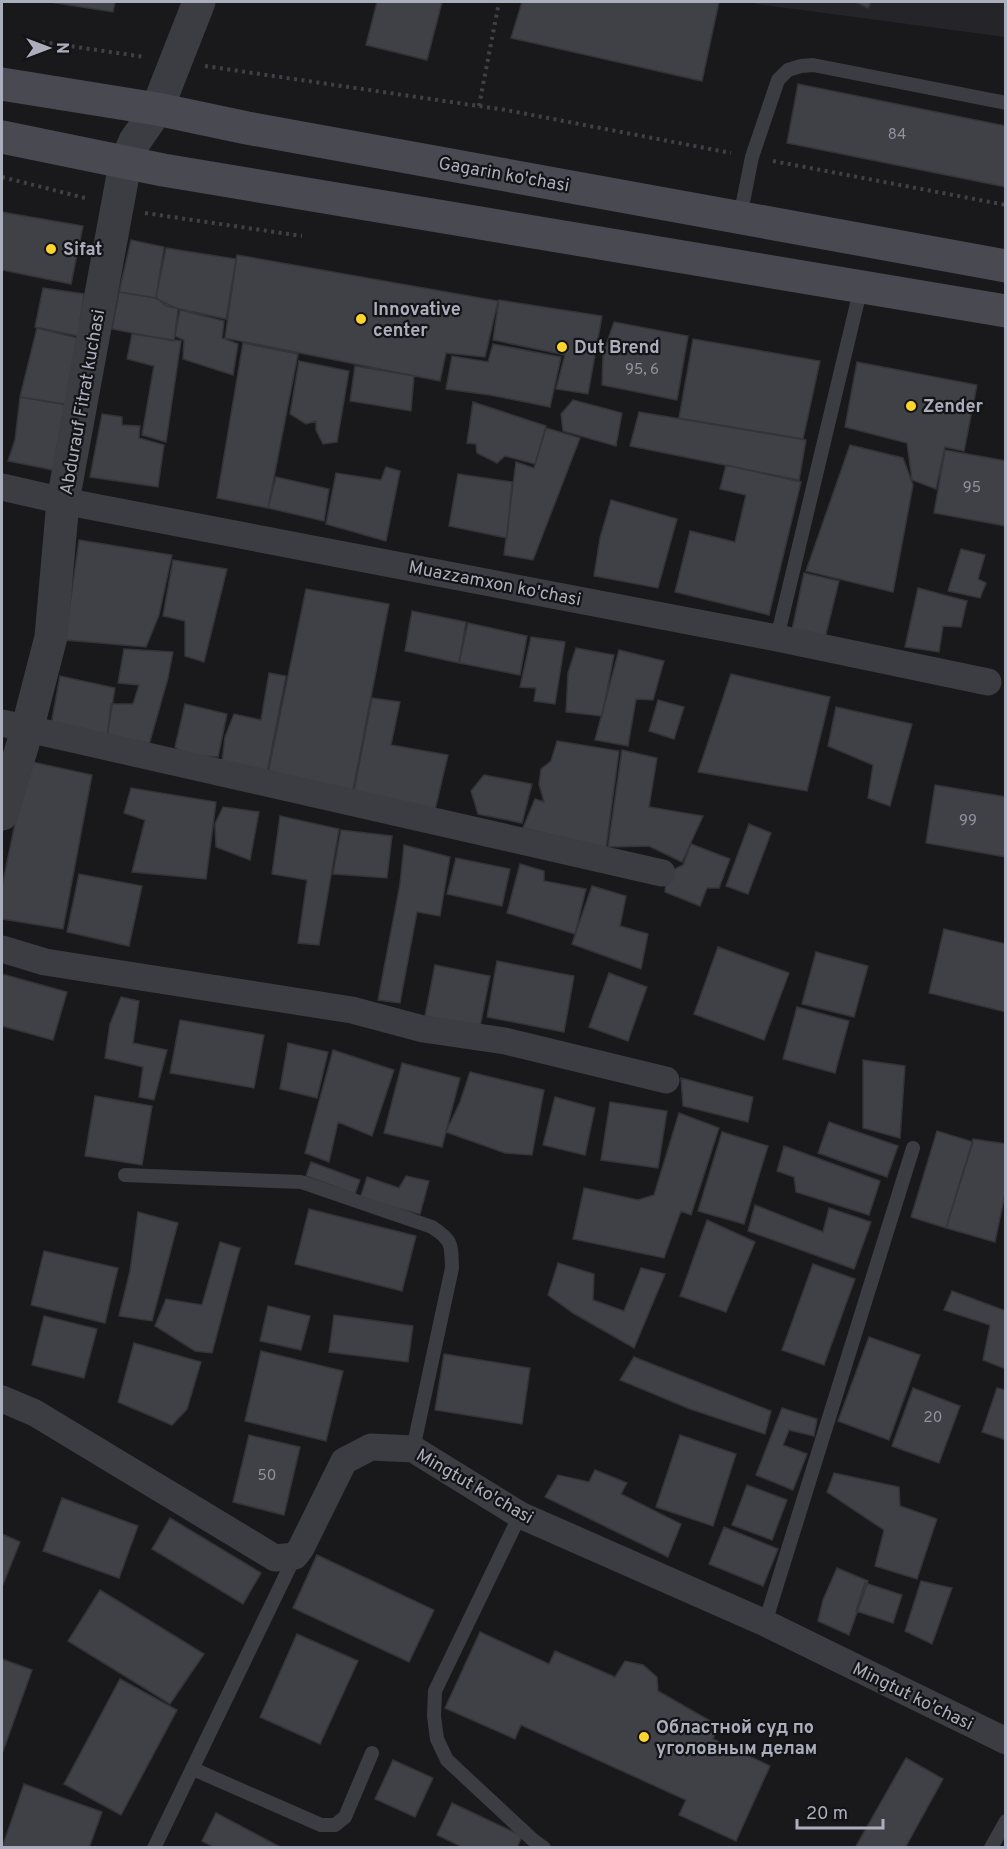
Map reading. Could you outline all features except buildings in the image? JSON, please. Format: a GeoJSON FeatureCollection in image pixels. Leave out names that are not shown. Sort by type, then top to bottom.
{"type":"FeatureCollection","features":[{"type":"Feature","properties":{"kind":"main road","name":"Gagarin ko'chasi"},"geometry":{"type":"LineString","coordinates":[[2,84],[157,110],[1005,266]]}},
{"type":"Feature","properties":{"kind":"main road"},"geometry":{"type":"LineString","coordinates":[[2,137],[125,164],[1005,311]]}},
{"type":"Feature","properties":{"kind":"street","name":"Abdurauf Fitrat kuchasi"},"geometry":{"type":"LineString","coordinates":[[2,814],[14,727],[51,637],[63,501],[125,164],[135,141],[157,110],[199,2]]}},
{"type":"Feature","properties":{"kind":"street","name":"Muazzamxon ko'chasi"},"geometry":{"type":"LineString","coordinates":[[2,487],[63,501],[777,638],[988,682]]}},
{"type":"Feature","properties":{"kind":"street"},"geometry":{"type":"LineString","coordinates":[[14,727],[662,873]]}},
{"type":"Feature","properties":{"kind":"street"},"geometry":{"type":"LineString","coordinates":[[2,949],[45,962],[351,1010],[423,1029],[505,1041],[666,1080]]}},
{"type":"Feature","properties":{"kind":"street"},"geometry":{"type":"LineString","coordinates":[[2,1399],[35,1413],[275,1557],[295,1556]]}},
{"type":"Feature","properties":{"kind":"street","name":"Mingtut ko'chasi"},"geometry":{"type":"LineString","coordinates":[[295,1556],[344,1461],[371,1447],[412,1449],[520,1515],[765,1623],[1005,1741]]}},
{"type":"Feature","properties":{"kind":"lane"},"geometry":{"type":"LineString","coordinates":[[740,217],[752,157],[778,80],[788,70],[813,65],[1005,103]]}},
{"type":"Feature","properties":{"kind":"lane"},"geometry":{"type":"LineString","coordinates":[[777,638],[861,287]]}},
{"type":"Feature","properties":{"kind":"lane"},"geometry":{"type":"LineString","coordinates":[[765,1623],[913,1148]]}},
{"type":"Feature","properties":{"kind":"lane"},"geometry":{"type":"LineString","coordinates":[[125,1175],[301,1182],[432,1227],[447,1237],[451,1250],[452,1268],[412,1449]]}},
{"type":"Feature","properties":{"kind":"lane"},"geometry":{"type":"LineString","coordinates":[[520,1515],[435,1691],[434,1716],[437,1739],[447,1760],[544,1848]]}},
{"type":"Feature","properties":{"kind":"lane"},"geometry":{"type":"LineString","coordinates":[[154,1848],[295,1556]]}},
{"type":"Feature","properties":{"kind":"lane"},"geometry":{"type":"LineString","coordinates":[[193,1769],[321,1825],[335,1825],[345,1818],[372,1753]]}},
{"type":"Feature","properties":{"kind":"lane"},"geometry":{"type":"LineString","coordinates":[[991,1848],[1005,1821]]}},
{"type":"Feature","properties":{"kind":"path"},"geometry":{"type":"LineString","coordinates":[[479,106],[499,2]]}},
{"type":"Feature","properties":{"kind":"path"},"geometry":{"type":"LineString","coordinates":[[42,42],[479,106],[1005,205]]}},
{"type":"Feature","properties":{"kind":"path"},"geometry":{"type":"LineString","coordinates":[[2,177],[147,214],[302,236]]}},
{"type":"Feature","properties":{"kind":"shaded area"},"geometry":{"type":"Polygon","coordinates":[[[756,2],[1005,2],[1005,37],[756,4],[756,2]]]}},
{"type":"Feature","properties":{"kind":"place","name":"Sifat"},"geometry":{"type":"Point","coordinates":[51,249]}},
{"type":"Feature","properties":{"kind":"place","name":"Innovative center"},"geometry":{"type":"Point","coordinates":[361,319]}},
{"type":"Feature","properties":{"kind":"place","name":"Dut Brend"},"geometry":{"type":"Point","coordinates":[562,347]}},
{"type":"Feature","properties":{"kind":"place","name":"Zender"},"geometry":{"type":"Point","coordinates":[911,406]}},
{"type":"Feature","properties":{"kind":"place","name":"Областной суд по уголовным делам"},"geometry":{"type":"Point","coordinates":[644,1737]}}]}
